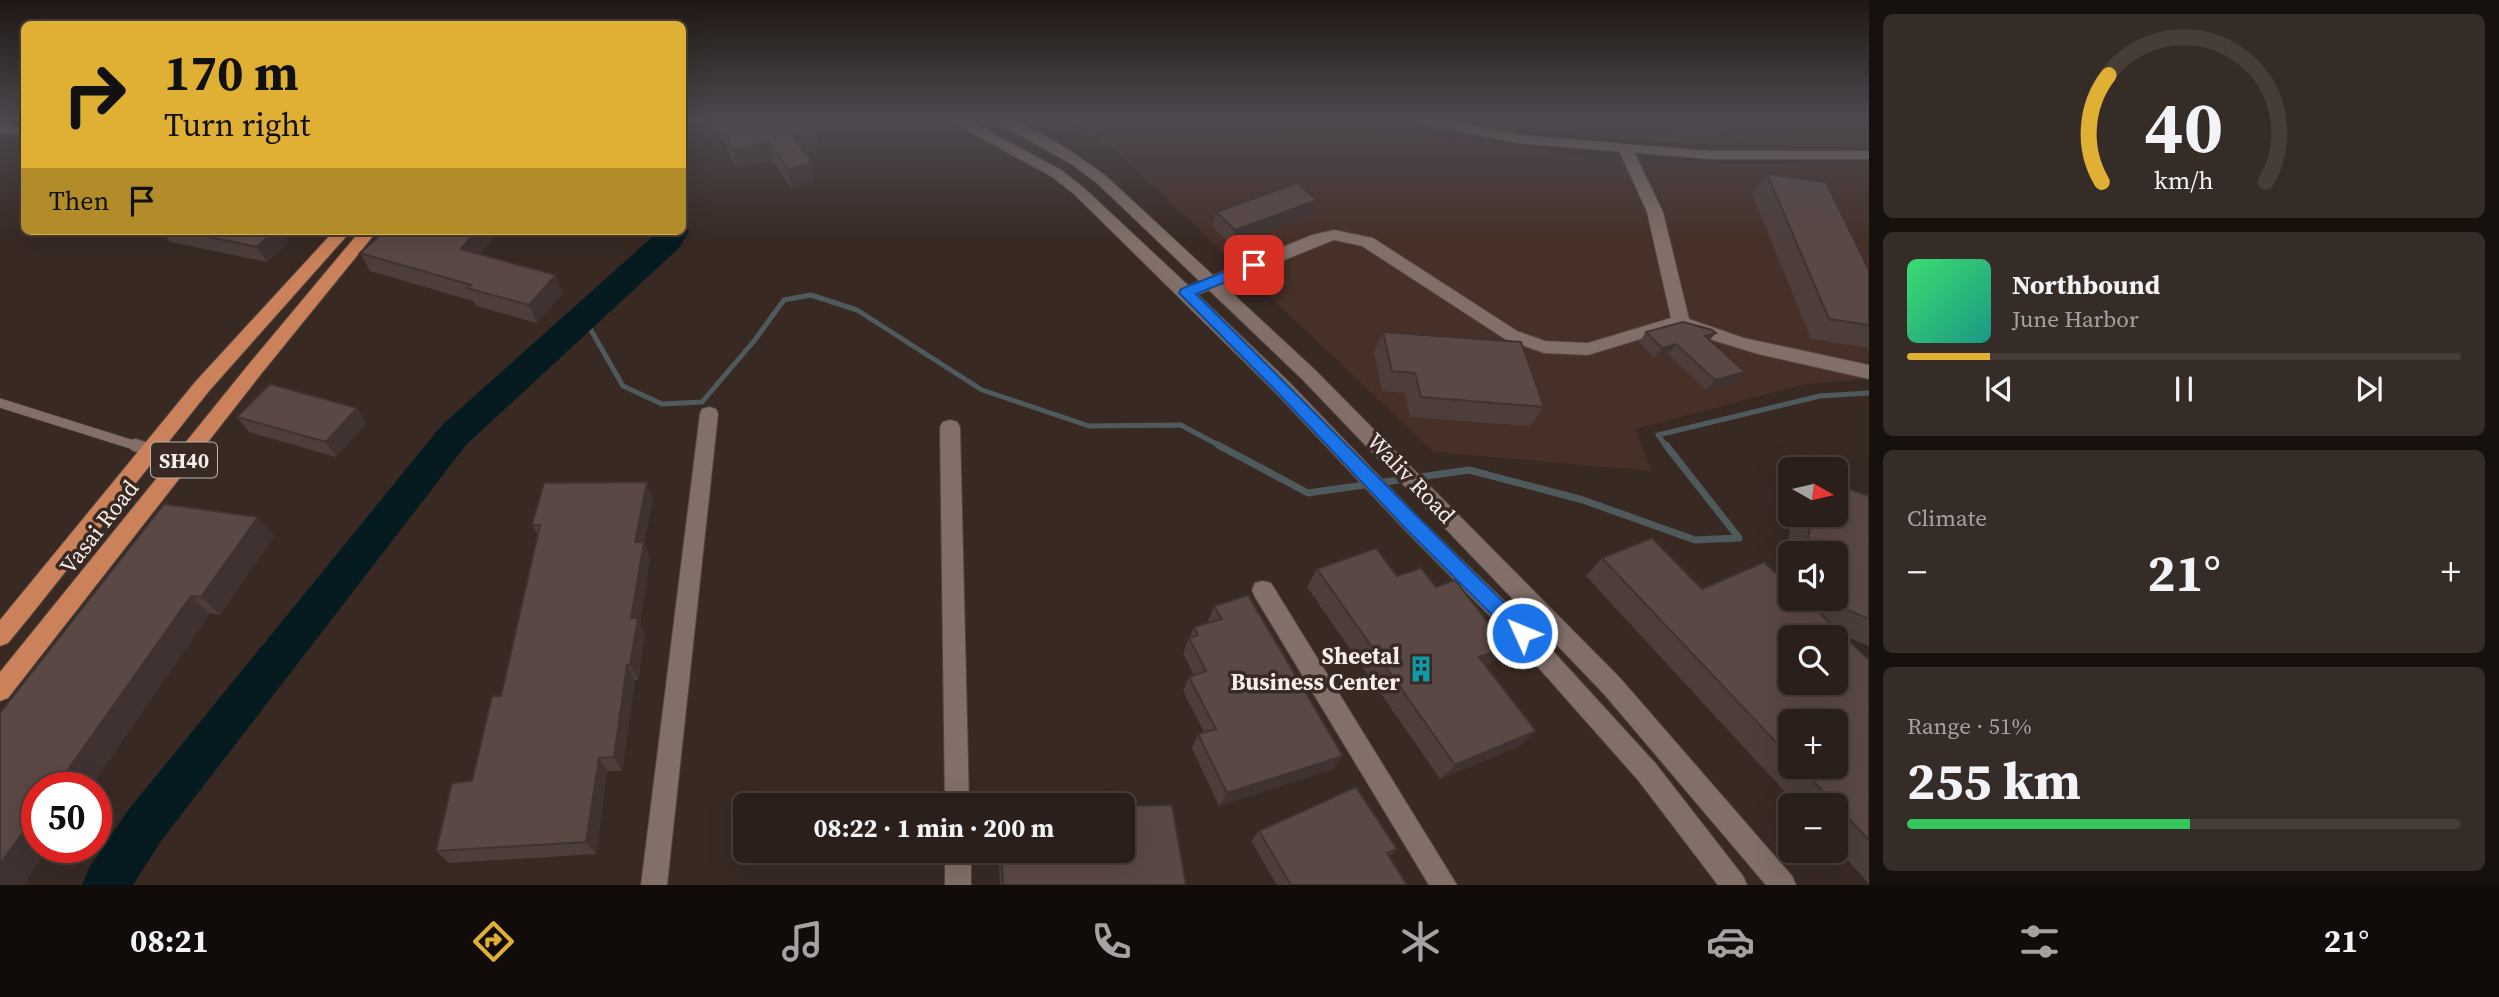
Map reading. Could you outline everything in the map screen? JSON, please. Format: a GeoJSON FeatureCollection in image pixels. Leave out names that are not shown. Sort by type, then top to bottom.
{"type":"FeatureCollection","features":[{"type":"Feature","properties":{"kind":"main road","name":"Vasai Road"},"geometry":{"type":"LineString","coordinates":[[0,636],[246,334],[339,235]]}},
{"type":"Feature","properties":{"kind":"main road","name":"Vasai Road"},"geometry":{"type":"LineString","coordinates":[[0,690],[255,369],[366,235]]}},
{"type":"Feature","properties":{"kind":"street","name":"Waliv Road"},"geometry":{"type":"LineString","coordinates":[[1031,160],[1056,173],[1079,191],[1186,293],[1282,387],[1522,633],[1629,752],[1734,885]]}},
{"type":"Feature","properties":{"kind":"street","name":"Waliv Road"},"geometry":{"type":"LineString","coordinates":[[1075,160],[1212,282],[1401,468],[1612,686],[1783,885]]}},
{"type":"Feature","properties":{"kind":"street"},"geometry":{"type":"LineString","coordinates":[[1631,160],[1655,212],[1681,324]]}},
{"type":"Feature","properties":{"kind":"street"},"geometry":{"type":"LineString","coordinates":[[1186,293],[1318,239],[1334,235],[1367,242],[1511,335],[1544,347],[1588,349],[1670,324],[1681,324],[1695,326],[1740,343],[1869,372]]}},
{"type":"Feature","properties":{"kind":"street"},"geometry":{"type":"LineString","coordinates":[[654,885],[709,414]]}},
{"type":"Feature","properties":{"kind":"street"},"geometry":{"type":"LineString","coordinates":[[950,427],[957,793]]}},
{"type":"Feature","properties":{"kind":"street"},"geometry":{"type":"LineString","coordinates":[[1263,590],[1444,885]]}},
{"type":"Feature","properties":{"kind":"street"},"geometry":{"type":"LineString","coordinates":[[958,863],[958,885]]}},
{"type":"Feature","properties":{"kind":"lane"},"geometry":{"type":"LineString","coordinates":[[0,403],[151,450]]}},
{"type":"Feature","properties":{"kind":"shaded area"},"geometry":{"type":"Polygon","coordinates":[[[1126,160],[1638,160],[1742,164],[1869,162],[1869,379],[1806,384],[1635,429],[1652,471],[1434,452],[1126,160]]]}},
{"type":"Feature","properties":{"kind":"building"},"geometry":{"type":"Polygon","coordinates":[[[781,160],[812,162],[788,170],[781,160]]]}},
{"type":"Feature","properties":{"kind":"building"},"geometry":{"type":"Polygon","coordinates":[[[1767,174],[1826,182],[1869,270],[1869,325],[1829,319],[1767,174]]]}},
{"type":"Feature","properties":{"kind":"building"},"geometry":{"type":"Polygon","coordinates":[[[1297,183],[1317,200],[1235,230],[1216,212],[1297,183]]]}},
{"type":"Feature","properties":{"kind":"building"},"geometry":{"type":"Polygon","coordinates":[[[200,235],[270,235],[257,247],[200,235]]]}},
{"type":"Feature","properties":{"kind":"building"},"geometry":{"type":"Polygon","coordinates":[[[380,235],[473,235],[461,249],[556,275],[529,305],[360,253],[380,235]]]}},
{"type":"Feature","properties":{"kind":"building"},"geometry":{"type":"Polygon","coordinates":[[[1683,322],[1716,333],[1705,336],[1745,372],[1715,380],[1676,344],[1662,348],[1646,332],[1683,322]]]}},
{"type":"Feature","properties":{"kind":"building"},"geometry":{"type":"Polygon","coordinates":[[[1383,332],[1521,342],[1544,407],[1421,397],[1415,373],[1392,371],[1383,332]]]}},
{"type":"Feature","properties":{"kind":"building"},"geometry":{"type":"Polygon","coordinates":[[[270,384],[357,408],[326,442],[237,417],[270,384]]]}},
{"type":"Feature","properties":{"kind":"building"},"geometry":{"type":"Polygon","coordinates":[[[647,482],[635,542],[644,542],[631,618],[638,618],[630,665],[627,665],[614,757],[599,758],[586,842],[436,851],[452,783],[472,781],[492,696],[501,696],[540,525],[532,525],[544,483],[647,482]]]}},
{"type":"Feature","properties":{"kind":"building"},"geometry":{"type":"Polygon","coordinates":[[[1848,488],[1869,496],[1869,619],[1848,610],[1848,541],[1808,541],[1810,527],[1848,527],[1848,488]]]}},
{"type":"Feature","properties":{"kind":"building"},"geometry":{"type":"Polygon","coordinates":[[[164,504],[258,517],[201,597],[191,596],[66,772],[21,772],[21,835],[0,864],[0,713],[164,504]]]}},
{"type":"Feature","properties":{"kind":"building"},"geometry":{"type":"Polygon","coordinates":[[[1652,538],[1702,589],[1764,562],[1778,575],[1778,611],[1818,611],[1832,625],[1778,625],[1778,695],[1848,695],[1848,640],[1869,660],[1869,840],[1848,818],[1848,793],[1825,793],[1811,779],[1848,779],[1848,709],[1778,709],[1778,744],[1602,558],[1652,538]]]}},
{"type":"Feature","properties":{"kind":"building","name":"Sheetal Business Center"},"geometry":{"type":"Polygon","coordinates":[[[1376,548],[1397,576],[1421,568],[1436,587],[1455,580],[1507,647],[1479,657],[1536,731],[1455,765],[1317,569],[1376,548]]]}},
{"type":"Feature","properties":{"kind":"building"},"geometry":{"type":"Polygon","coordinates":[[[1248,595],[1343,756],[1227,793],[1198,734],[1216,729],[1189,677],[1206,671],[1189,638],[1198,635],[1194,627],[1222,619],[1214,606],[1248,595]]]}},
{"type":"Feature","properties":{"kind":"building"},"geometry":{"type":"Polygon","coordinates":[[[1356,787],[1397,849],[1387,853],[1407,885],[1291,885],[1259,831],[1356,787]]]}},
{"type":"Feature","properties":{"kind":"building"},"geometry":{"type":"Polygon","coordinates":[[[1172,805],[1186,885],[1003,885],[1002,863],[1135,863],[1135,806],[1172,805]]]}},
{"type":"Feature","properties":{"kind":"waterway"},"geometry":{"type":"LineString","coordinates":[[106,885],[145,825],[454,435],[669,241],[672,235]]}},
{"type":"Feature","properties":{"kind":"waterway"},"geometry":{"type":"LineString","coordinates":[[584,318],[623,386],[662,404],[702,402],[754,341],[784,300],[811,295],[857,310],[982,390],[1089,426],[1181,425],[1222,447]]}},
{"type":"Feature","properties":{"kind":"waterway"},"geometry":{"type":"LineString","coordinates":[[1667,447],[1658,435],[1820,396],[1869,393]]}},
{"type":"Feature","properties":{"kind":"waterway"},"geometry":{"type":"LineString","coordinates":[[1218,445],[1308,493],[1469,470],[1583,500],[1695,540],[1739,538],[1666,445]]}},
{"type":"Feature","properties":{"kind":"place","name":"Sheetal Business Center"},"geometry":{"type":"Point","coordinates":[1421,669]}},
{"type":"Feature","properties":{"kind":"route"},"geometry":{"type":"LineString","coordinates":[[1254,265],[1186,293],[1282,387],[1414,526],[1522,633]]}}]}
